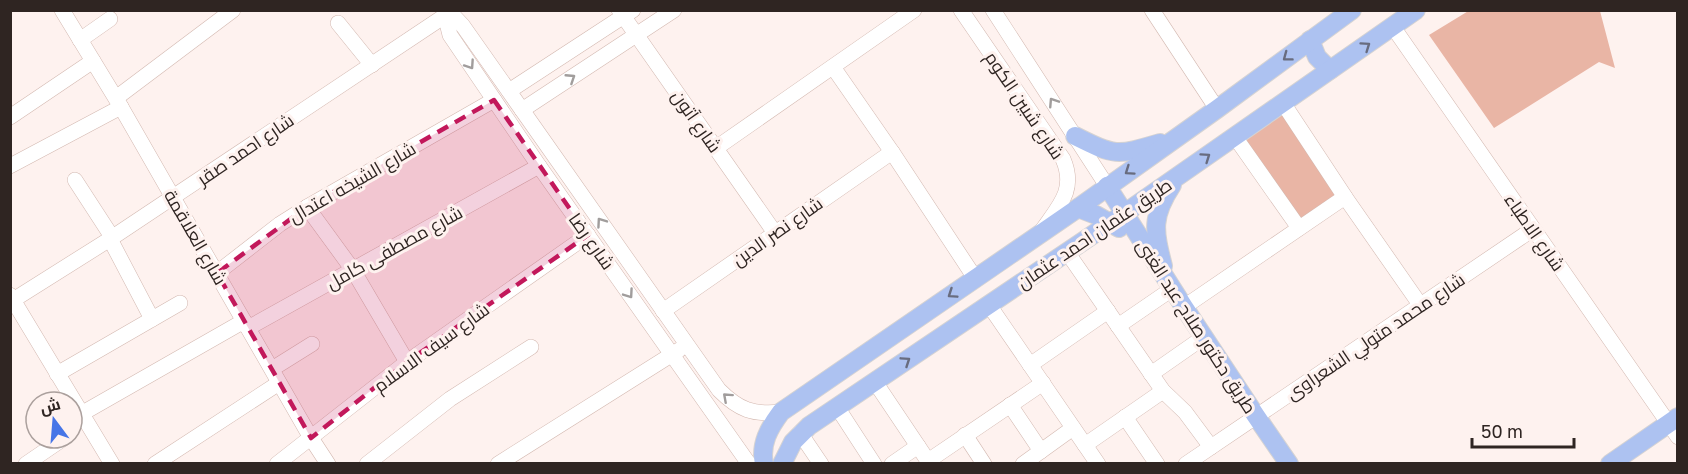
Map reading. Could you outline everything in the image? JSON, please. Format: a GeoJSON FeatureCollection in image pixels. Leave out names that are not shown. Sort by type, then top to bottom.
{"type":"FeatureCollection","features":[{"type":"Feature","properties":{"kind":"main road","name":"طريق عثمان احمد عثمان"},"geometry":{"type":"LineString","coordinates":[[775,420],[1078,208],[1352,10]]}},
{"type":"Feature","properties":{"kind":"main road","name":"طريق عثمان احمد عثمان"},"geometry":{"type":"LineString","coordinates":[[782,464],[796,438],[809,426],[1118,218],[1416,10]]}},
{"type":"Feature","properties":{"kind":"main road"},"geometry":{"type":"LineString","coordinates":[[1310,40],[1317,57],[1330,70]]}},
{"type":"Feature","properties":{"kind":"main road"},"geometry":{"type":"LineString","coordinates":[[1075,136],[1105,150],[1118,153],[1130,152],[1176,138]]}},
{"type":"Feature","properties":{"kind":"main road"},"geometry":{"type":"LineString","coordinates":[[1169,284],[1156,231],[1161,201],[1176,178]]}},
{"type":"Feature","properties":{"kind":"main road"},"geometry":{"type":"LineString","coordinates":[[1078,208],[1096,215],[1118,218],[1107,186]]}},
{"type":"Feature","properties":{"kind":"main road","name":"طريق دكتور صلاح عبد الغنى"},"geometry":{"type":"LineString","coordinates":[[1118,218],[1130,234],[1145,247],[1289,464]]}},
{"type":"Feature","properties":{"kind":"main road"},"geometry":{"type":"LineString","coordinates":[[775,420],[778,439],[785,442],[796,438]]}},
{"type":"Feature","properties":{"kind":"main road"},"geometry":{"type":"LineString","coordinates":[[764,464],[764,443],[775,420]]}},
{"type":"Feature","properties":{"kind":"main road"},"geometry":{"type":"LineString","coordinates":[[1610,464],[1674,426]]}},
{"type":"Feature","properties":{"kind":"street","name":"شارع العلاقمة"},"geometry":{"type":"LineString","coordinates":[[62,10],[118,102],[328,464]]}},
{"type":"Feature","properties":{"kind":"street"},"geometry":{"type":"LineString","coordinates":[[10,166],[118,102],[233,10]]}},
{"type":"Feature","properties":{"kind":"street"},"geometry":{"type":"LineString","coordinates":[[522,110],[674,10]]}},
{"type":"Feature","properties":{"kind":"street"},"geometry":{"type":"LineString","coordinates":[[716,148],[914,10]]}},
{"type":"Feature","properties":{"kind":"street","name":"شارع شبين الكوم"},"geometry":{"type":"LineString","coordinates":[[961,10],[1063,159],[1068,170],[1069,181],[1066,193],[1040,234]]}},
{"type":"Feature","properties":{"kind":"street","name":"شارع شبين الكوم"},"geometry":{"type":"LineString","coordinates":[[993,10],[1107,186]]}},
{"type":"Feature","properties":{"kind":"street"},"geometry":{"type":"LineString","coordinates":[[1152,10],[1217,109]]}},
{"type":"Feature","properties":{"kind":"street","name":"شارع احمد صقر"},"geometry":{"type":"LineString","coordinates":[[12,299],[111,238],[449,12]]}},
{"type":"Feature","properties":{"kind":"street","name":"شارع رضا"},"geometry":{"type":"LineString","coordinates":[[449,12],[461,23],[719,390],[732,403],[748,411],[765,414],[775,420]]}},
{"type":"Feature","properties":{"kind":"street","name":"شارع رضا"},"geometry":{"type":"LineString","coordinates":[[449,12],[447,23],[450,35],[539,166],[749,463]]}},
{"type":"Feature","properties":{"kind":"street"},"geometry":{"type":"LineString","coordinates":[[509,92],[625,13]]}},
{"type":"Feature","properties":{"kind":"street","name":"شارع آتون"},"geometry":{"type":"LineString","coordinates":[[625,13],[636,35],[775,233]]}},
{"type":"Feature","properties":{"kind":"street"},"geometry":{"type":"LineString","coordinates":[[80,40],[110,19]]}},
{"type":"Feature","properties":{"kind":"street"},"geometry":{"type":"LineString","coordinates":[[338,23],[372,64]]}},
{"type":"Feature","properties":{"kind":"street","name":"شارع الاطباء"},"geometry":{"type":"LineString","coordinates":[[1393,27],[1674,426]]}},
{"type":"Feature","properties":{"kind":"street"},"geometry":{"type":"LineString","coordinates":[[10,117],[93,61]]}},
{"type":"Feature","properties":{"kind":"street"},"geometry":{"type":"LineString","coordinates":[[833,67],[975,278]]}},
{"type":"Feature","properties":{"kind":"street","name":"شارع الشيخه اعتدال"},"geometry":{"type":"LineString","coordinates":[[217,273],[280,224],[307,207],[494,100]]}},
{"type":"Feature","properties":{"kind":"street"},"geometry":{"type":"LineString","coordinates":[[1283,103],[1421,306]]}},
{"type":"Feature","properties":{"kind":"street"},"geometry":{"type":"LineString","coordinates":[[1235,137],[1299,228]]}},
{"type":"Feature","properties":{"kind":"street","name":"شارع نصر الدين"},"geometry":{"type":"LineString","coordinates":[[663,311],[892,152]]}},
{"type":"Feature","properties":{"kind":"street","name":"شارع مصطفى كامل"},"geometry":{"type":"LineString","coordinates":[[84,419],[246,324],[353,270],[539,166]]}},
{"type":"Feature","properties":{"kind":"street"},"geometry":{"type":"LineString","coordinates":[[75,180],[111,238],[152,319]]}},
{"type":"Feature","properties":{"kind":"street"},"geometry":{"type":"LineString","coordinates":[[1184,307],[1345,197]]}},
{"type":"Feature","properties":{"kind":"street"},"geometry":{"type":"LineString","coordinates":[[307,207],[353,270],[407,362]]}},
{"type":"Feature","properties":{"kind":"street","name":"شارع محمد متولي الشعراوى"},"geometry":{"type":"LineString","coordinates":[[1186,464],[1533,228]]}},
{"type":"Feature","properties":{"kind":"street","name":"شارع سيف الاسلام"},"geometry":{"type":"LineString","coordinates":[[277,464],[407,362],[588,235]]}},
{"type":"Feature","properties":{"kind":"street"},"geometry":{"type":"LineString","coordinates":[[1067,252],[1163,391],[1182,408],[1210,447]]}},
{"type":"Feature","properties":{"kind":"street"},"geometry":{"type":"LineString","coordinates":[[1118,326],[1169,284]]}},
{"type":"Feature","properties":{"kind":"street"},"geometry":{"type":"LineString","coordinates":[[12,299],[67,390]]}},
{"type":"Feature","properties":{"kind":"street"},"geometry":{"type":"LineString","coordinates":[[57,374],[180,303]]}},
{"type":"Feature","properties":{"kind":"street"},"geometry":{"type":"LineString","coordinates":[[989,305],[1098,464]]}},
{"type":"Feature","properties":{"kind":"street"},"geometry":{"type":"LineString","coordinates":[[1030,365],[1108,311]]}},
{"type":"Feature","properties":{"kind":"street"},"geometry":{"type":"LineString","coordinates":[[1151,374],[1204,337]]}},
{"type":"Feature","properties":{"kind":"street"},"geometry":{"type":"LineString","coordinates":[[155,464],[276,376],[312,344]]}},
{"type":"Feature","properties":{"kind":"street"},"geometry":{"type":"LineString","coordinates":[[498,464],[687,345]]}},
{"type":"Feature","properties":{"kind":"street"},"geometry":{"type":"LineString","coordinates":[[367,464],[443,404],[531,347]]}},
{"type":"Feature","properties":{"kind":"street"},"geometry":{"type":"LineString","coordinates":[[875,382],[929,462],[1043,383]]}},
{"type":"Feature","properties":{"kind":"street"},"geometry":{"type":"LineString","coordinates":[[1085,445],[1163,391]]}},
{"type":"Feature","properties":{"kind":"street"},"geometry":{"type":"LineString","coordinates":[[1010,405],[1041,451]]}},
{"type":"Feature","properties":{"kind":"street"},"geometry":{"type":"LineString","coordinates":[[837,407],[874,464]]}},
{"type":"Feature","properties":{"kind":"street"},"geometry":{"type":"LineString","coordinates":[[1125,417],[1157,464]]}},
{"type":"Feature","properties":{"kind":"street"},"geometry":{"type":"LineString","coordinates":[[84,419],[112,464]]}},
{"type":"Feature","properties":{"kind":"street"},"geometry":{"type":"LineString","coordinates":[[1023,464],[1074,428]]}},
{"type":"Feature","properties":{"kind":"street"},"geometry":{"type":"LineString","coordinates":[[966,435],[984,464]]}},
{"type":"Feature","properties":{"kind":"street"},"geometry":{"type":"LineString","coordinates":[[796,438],[820,464]]}},
{"type":"Feature","properties":{"kind":"street"},"geometry":{"type":"LineString","coordinates":[[892,464],[918,446]]}},
{"type":"Feature","properties":{"kind":"street"},"geometry":{"type":"LineString","coordinates":[[26,464],[46,450]]}},
{"type":"Feature","properties":{"kind":"highlighted area"},"geometry":{"type":"Polygon","coordinates":[[[494,100],[588,235],[407,362],[311,438],[217,273],[307,207],[494,100]]]}},
{"type":"Feature","properties":{"kind":"shaded area"},"geometry":{"type":"Polygon","coordinates":[[[1470,10],[1600,11],[1615,68],[1599,62],[1494,128],[1429,35],[1470,10]]]}},
{"type":"Feature","properties":{"kind":"shaded area"},"geometry":{"type":"Polygon","coordinates":[[[1285,110],[1343,196],[1300,226],[1241,142],[1285,110]]]}}]}
